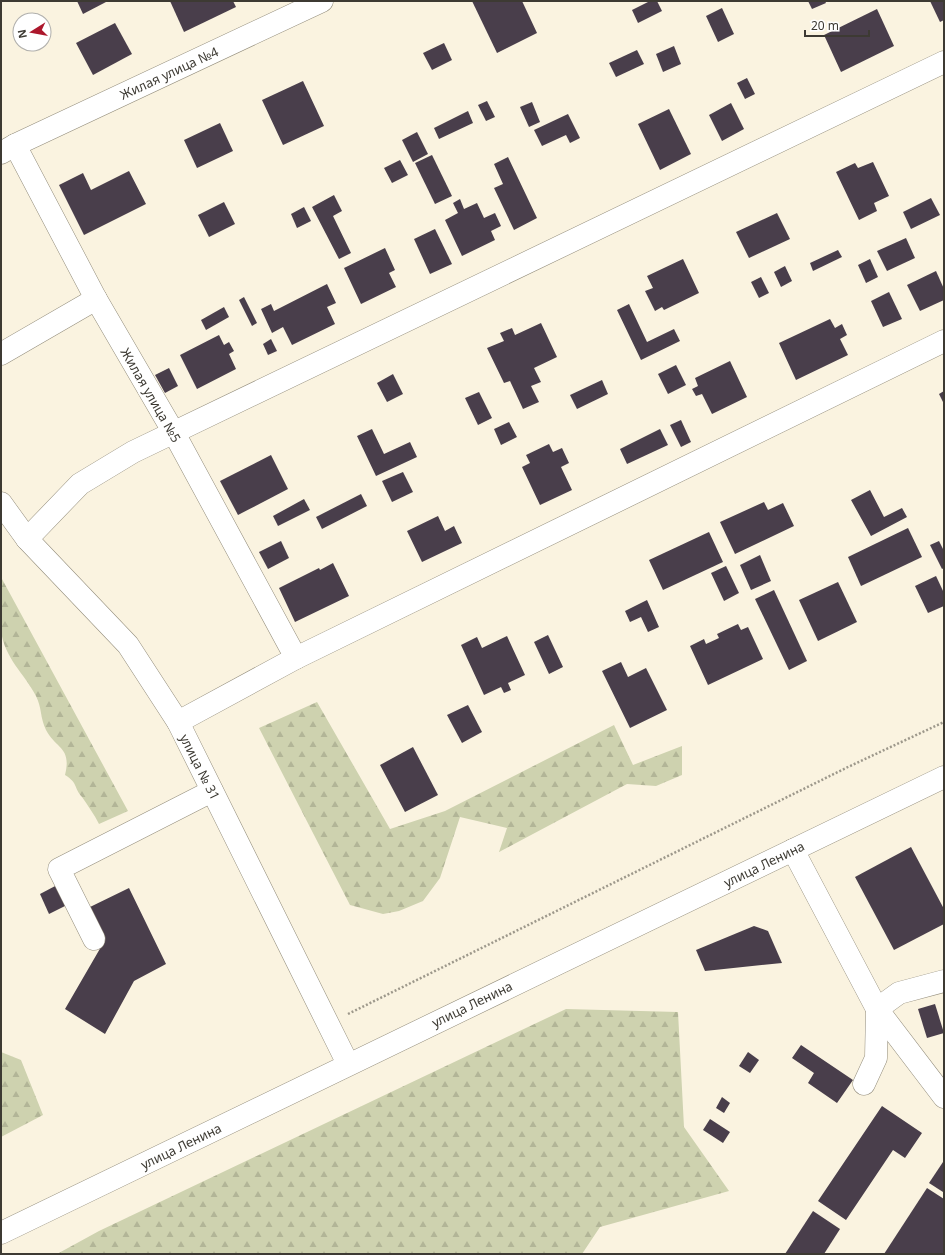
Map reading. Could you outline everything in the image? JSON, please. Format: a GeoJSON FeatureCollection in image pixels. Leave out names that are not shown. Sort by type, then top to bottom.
{"type":"FeatureCollection","features":[{"type":"Feature","properties":{"kind":"street","name":"Жилая улица №4"},"geometry":{"type":"LineString","coordinates":[[8,149],[322,1]]}},
{"type":"Feature","properties":{"kind":"street"},"geometry":{"type":"LineString","coordinates":[[26,539],[80,484],[133,452],[174,434],[944,62]]}},
{"type":"Feature","properties":{"kind":"street","name":"Жилая улица №5"},"geometry":{"type":"LineString","coordinates":[[8,149],[174,434],[296,658]]}},
{"type":"Feature","properties":{"kind":"street"},"geometry":{"type":"LineString","coordinates":[[1,354],[96,299]]}},
{"type":"Feature","properties":{"kind":"street"},"geometry":{"type":"LineString","coordinates":[[178,722],[296,658],[944,340]]}},
{"type":"Feature","properties":{"kind":"street","name":"улица № 31"},"geometry":{"type":"LineString","coordinates":[[1,503],[26,539],[128,645],[178,722],[348,1064]]}},
{"type":"Feature","properties":{"kind":"street","name":"улица Ленина"},"geometry":{"type":"LineString","coordinates":[[1,1233],[944,777]]}},
{"type":"Feature","properties":{"kind":"street"},"geometry":{"type":"LineString","coordinates":[[94,939],[59,869],[212,791]]}},
{"type":"Feature","properties":{"kind":"street"},"geometry":{"type":"LineString","coordinates":[[793,850],[877,1010],[944,1096]]}},
{"type":"Feature","properties":{"kind":"street"},"geometry":{"type":"LineString","coordinates":[[877,1010],[899,993],[944,981]]}},
{"type":"Feature","properties":{"kind":"street"},"geometry":{"type":"LineString","coordinates":[[864,1084],[876,1058],[877,1010]]}},
{"type":"Feature","properties":{"kind":"path"},"geometry":{"type":"LineString","coordinates":[[328,1024],[848,767],[944,722]]}},
{"type":"Feature","properties":{"kind":"green space"},"geometry":{"type":"Polygon","coordinates":[[[1,578],[128,811],[99,824],[79,794],[74,783],[65,775],[67,766],[65,753],[46,730],[36,696],[6,650],[3,641],[1,631],[1,578]]]}},
{"type":"Feature","properties":{"kind":"green space"},"geometry":{"type":"Polygon","coordinates":[[[317,702],[390,829],[445,811],[614,725],[633,765],[682,746],[682,775],[656,786],[627,784],[499,852],[507,828],[460,817],[440,878],[423,901],[399,911],[383,914],[350,905],[259,728],[317,702]]]}},
{"type":"Feature","properties":{"kind":"green space"},"geometry":{"type":"Polygon","coordinates":[[[566,1009],[678,1012],[684,1127],[729,1191],[600,1227],[582,1254],[57,1254],[99,1231],[566,1009]]]}},
{"type":"Feature","properties":{"kind":"green space"},"geometry":{"type":"Polygon","coordinates":[[[1,1052],[21,1060],[43,1115],[1,1137],[1,1052]]]}},
{"type":"Feature","properties":{"kind":"building"},"geometry":{"type":"Polygon","coordinates":[[[77,1],[106,1],[106,2],[83,14],[77,1]]]}},
{"type":"Feature","properties":{"kind":"building"},"geometry":{"type":"Polygon","coordinates":[[[170,1],[233,1],[236,7],[184,32],[170,1]]]}},
{"type":"Feature","properties":{"kind":"building"},"geometry":{"type":"Polygon","coordinates":[[[472,1],[522,1],[537,33],[497,53],[472,1]]]}},
{"type":"Feature","properties":{"kind":"building"},"geometry":{"type":"Polygon","coordinates":[[[650,1],[657,1],[662,11],[638,23],[632,10],[650,1]]]}},
{"type":"Feature","properties":{"kind":"building"},"geometry":{"type":"Polygon","coordinates":[[[808,1],[825,1],[826,3],[812,9],[808,1]]]}},
{"type":"Feature","properties":{"kind":"building"},"geometry":{"type":"Polygon","coordinates":[[[930,1],[944,1],[944,20],[940,22],[930,1]]]}},
{"type":"Feature","properties":{"kind":"building"},"geometry":{"type":"Polygon","coordinates":[[[722,8],[734,34],[718,42],[706,16],[722,8]]]}},
{"type":"Feature","properties":{"kind":"building"},"geometry":{"type":"Polygon","coordinates":[[[877,9],[894,46],[841,72],[824,35],[877,9]]]}},
{"type":"Feature","properties":{"kind":"building"},"geometry":{"type":"Polygon","coordinates":[[[115,23],[132,54],[93,75],[76,43],[115,23]]]}},
{"type":"Feature","properties":{"kind":"building"},"geometry":{"type":"Polygon","coordinates":[[[444,43],[452,60],[432,70],[423,53],[444,43]]]}},
{"type":"Feature","properties":{"kind":"building"},"geometry":{"type":"Polygon","coordinates":[[[674,46],[681,64],[663,72],[656,54],[674,46]]]}},
{"type":"Feature","properties":{"kind":"building"},"geometry":{"type":"Polygon","coordinates":[[[637,50],[644,64],[616,77],[609,63],[637,50]]]}},
{"type":"Feature","properties":{"kind":"building"},"geometry":{"type":"Polygon","coordinates":[[[747,78],[755,94],[745,99],[737,83],[747,78]]]}},
{"type":"Feature","properties":{"kind":"building"},"geometry":{"type":"Polygon","coordinates":[[[303,81],[324,126],[283,145],[262,100],[303,81]]]}},
{"type":"Feature","properties":{"kind":"building"},"geometry":{"type":"Polygon","coordinates":[[[487,101],[495,117],[486,121],[478,105],[487,101]]]}},
{"type":"Feature","properties":{"kind":"building"},"geometry":{"type":"Polygon","coordinates":[[[532,102],[540,122],[529,127],[520,107],[532,102]]]}},
{"type":"Feature","properties":{"kind":"building"},"geometry":{"type":"Polygon","coordinates":[[[731,103],[744,129],[722,141],[709,115],[731,103]]]}},
{"type":"Feature","properties":{"kind":"building"},"geometry":{"type":"Polygon","coordinates":[[[669,109],[691,154],[660,170],[638,124],[669,109]]]}},
{"type":"Feature","properties":{"kind":"building"},"geometry":{"type":"Polygon","coordinates":[[[468,111],[473,123],[439,139],[434,128],[468,111]]]}},
{"type":"Feature","properties":{"kind":"building"},"geometry":{"type":"Polygon","coordinates":[[[568,114],[580,138],[570,143],[566,135],[542,146],[534,130],[568,114]]]}},
{"type":"Feature","properties":{"kind":"building"},"geometry":{"type":"Polygon","coordinates":[[[220,123],[233,151],[197,168],[184,140],[220,123]]]}},
{"type":"Feature","properties":{"kind":"building"},"geometry":{"type":"Polygon","coordinates":[[[417,132],[428,154],[413,162],[402,140],[417,132]]]}},
{"type":"Feature","properties":{"kind":"building"},"geometry":{"type":"Polygon","coordinates":[[[432,155],[452,196],[435,204],[415,163],[432,155]]]}},
{"type":"Feature","properties":{"kind":"building"},"geometry":{"type":"Polygon","coordinates":[[[508,157],[537,218],[514,230],[494,188],[503,184],[494,164],[508,157]]]}},
{"type":"Feature","properties":{"kind":"building"},"geometry":{"type":"Polygon","coordinates":[[[400,160],[408,175],[392,183],[384,168],[400,160]]]}},
{"type":"Feature","properties":{"kind":"building"},"geometry":{"type":"Polygon","coordinates":[[[873,162],[889,196],[874,203],[877,211],[859,220],[836,172],[855,163],[858,168],[873,162]]]}},
{"type":"Feature","properties":{"kind":"building"},"geometry":{"type":"Polygon","coordinates":[[[129,171],[146,204],[84,235],[59,185],[83,173],[91,190],[129,171]]]}},
{"type":"Feature","properties":{"kind":"building"},"geometry":{"type":"Polygon","coordinates":[[[334,195],[342,211],[333,216],[351,253],[339,259],[312,207],[334,195]]]}},
{"type":"Feature","properties":{"kind":"building"},"geometry":{"type":"Polygon","coordinates":[[[931,198],[940,215],[911,229],[903,212],[931,198]]]}},
{"type":"Feature","properties":{"kind":"building"},"geometry":{"type":"Polygon","coordinates":[[[460,199],[464,209],[477,203],[484,218],[495,213],[501,226],[491,231],[495,240],[462,256],[445,220],[458,213],[453,203],[460,199]]]}},
{"type":"Feature","properties":{"kind":"building"},"geometry":{"type":"Polygon","coordinates":[[[224,202],[235,224],[209,237],[198,215],[224,202]]]}},
{"type":"Feature","properties":{"kind":"building"},"geometry":{"type":"Polygon","coordinates":[[[304,207],[311,221],[297,228],[291,214],[304,207]]]}},
{"type":"Feature","properties":{"kind":"building"},"geometry":{"type":"Polygon","coordinates":[[[777,213],[790,239],[749,258],[736,232],[777,213]]]}},
{"type":"Feature","properties":{"kind":"building"},"geometry":{"type":"Polygon","coordinates":[[[435,229],[452,264],[430,274],[414,239],[435,229]]]}},
{"type":"Feature","properties":{"kind":"building"},"geometry":{"type":"Polygon","coordinates":[[[906,238],[915,258],[887,271],[877,251],[906,238]]]}},
{"type":"Feature","properties":{"kind":"building"},"geometry":{"type":"Polygon","coordinates":[[[385,248],[395,270],[389,273],[396,287],[361,304],[344,268],[385,248]]]}},
{"type":"Feature","properties":{"kind":"building"},"geometry":{"type":"Polygon","coordinates":[[[838,250],[842,257],[813,271],[810,263],[838,250]]]}},
{"type":"Feature","properties":{"kind":"building"},"geometry":{"type":"Polygon","coordinates":[[[683,259],[699,293],[664,310],[662,307],[655,311],[645,291],[653,288],[647,276],[683,259]]]}},
{"type":"Feature","properties":{"kind":"building"},"geometry":{"type":"Polygon","coordinates":[[[870,259],[878,277],[866,283],[858,265],[870,259]]]}},
{"type":"Feature","properties":{"kind":"building"},"geometry":{"type":"Polygon","coordinates":[[[785,266],[792,281],[781,287],[774,272],[785,266]]]}},
{"type":"Feature","properties":{"kind":"building"},"geometry":{"type":"Polygon","coordinates":[[[936,271],[944,289],[944,300],[920,311],[907,285],[936,271]]]}},
{"type":"Feature","properties":{"kind":"building"},"geometry":{"type":"Polygon","coordinates":[[[761,277],[769,293],[759,298],[751,282],[761,277]]]}},
{"type":"Feature","properties":{"kind":"building"},"geometry":{"type":"Polygon","coordinates":[[[327,284],[336,303],[327,307],[335,324],[292,345],[283,327],[272,333],[261,309],[271,304],[274,311],[327,284]]]}},
{"type":"Feature","properties":{"kind":"building"},"geometry":{"type":"Polygon","coordinates":[[[889,292],[902,319],[883,327],[871,301],[889,292]]]}},
{"type":"Feature","properties":{"kind":"building"},"geometry":{"type":"Polygon","coordinates":[[[244,297],[257,323],[252,326],[239,300],[244,297]]]}},
{"type":"Feature","properties":{"kind":"building"},"geometry":{"type":"Polygon","coordinates":[[[629,304],[647,342],[674,329],[680,341],[641,360],[617,310],[629,304]]]}},
{"type":"Feature","properties":{"kind":"building"},"geometry":{"type":"Polygon","coordinates":[[[224,307],[229,317],[206,330],[201,320],[224,307]]]}},
{"type":"Feature","properties":{"kind":"building"},"geometry":{"type":"Polygon","coordinates":[[[830,319],[835,328],[842,324],[847,335],[840,339],[848,355],[796,380],[779,343],[830,319]]]}},
{"type":"Feature","properties":{"kind":"building"},"geometry":{"type":"Polygon","coordinates":[[[541,323],[557,357],[534,368],[541,382],[531,386],[539,402],[523,409],[510,381],[504,383],[487,348],[504,341],[500,333],[512,328],[515,335],[541,323]]]}},
{"type":"Feature","properties":{"kind":"building"},"geometry":{"type":"Polygon","coordinates":[[[219,335],[224,345],[229,342],[234,351],[229,354],[236,369],[197,389],[180,355],[219,335]]]}},
{"type":"Feature","properties":{"kind":"building"},"geometry":{"type":"Polygon","coordinates":[[[271,339],[277,351],[268,355],[263,344],[271,339]]]}},
{"type":"Feature","properties":{"kind":"building"},"geometry":{"type":"Polygon","coordinates":[[[730,361],[747,397],[712,414],[702,394],[696,396],[692,389],[698,386],[695,378],[730,361]]]}},
{"type":"Feature","properties":{"kind":"building"},"geometry":{"type":"Polygon","coordinates":[[[676,365],[686,385],[668,394],[658,374],[676,365]]]}},
{"type":"Feature","properties":{"kind":"building"},"geometry":{"type":"Polygon","coordinates":[[[169,368],[178,386],[165,393],[155,375],[169,368]]]}},
{"type":"Feature","properties":{"kind":"building"},"geometry":{"type":"Polygon","coordinates":[[[393,374],[403,394],[387,402],[377,383],[393,374]]]}},
{"type":"Feature","properties":{"kind":"building"},"geometry":{"type":"Polygon","coordinates":[[[602,380],[608,394],[577,409],[570,395],[602,380]]]}},
{"type":"Feature","properties":{"kind":"building"},"geometry":{"type":"Polygon","coordinates":[[[944,391],[944,404],[939,394],[944,391]]]}},
{"type":"Feature","properties":{"kind":"building"},"geometry":{"type":"Polygon","coordinates":[[[479,392],[492,418],[478,425],[465,398],[479,392]]]}},
{"type":"Feature","properties":{"kind":"building"},"geometry":{"type":"Polygon","coordinates":[[[681,420],[691,442],[681,447],[670,425],[681,420]]]}},
{"type":"Feature","properties":{"kind":"building"},"geometry":{"type":"Polygon","coordinates":[[[509,422],[517,437],[501,445],[494,429],[509,422]]]}},
{"type":"Feature","properties":{"kind":"building"},"geometry":{"type":"Polygon","coordinates":[[[372,429],[384,454],[410,442],[417,457],[376,476],[357,436],[372,429]]]}},
{"type":"Feature","properties":{"kind":"building"},"geometry":{"type":"Polygon","coordinates":[[[660,429],[668,445],[627,464],[620,449],[660,429]]]}},
{"type":"Feature","properties":{"kind":"building"},"geometry":{"type":"Polygon","coordinates":[[[549,444],[553,452],[562,448],[569,463],[561,467],[572,490],[540,505],[522,467],[530,463],[526,455],[549,444]]]}},
{"type":"Feature","properties":{"kind":"building"},"geometry":{"type":"Polygon","coordinates":[[[271,455],[288,489],[238,515],[220,481],[271,455]]]}},
{"type":"Feature","properties":{"kind":"building"},"geometry":{"type":"Polygon","coordinates":[[[403,472],[413,492],[392,502],[382,481],[403,472]]]}},
{"type":"Feature","properties":{"kind":"building"},"geometry":{"type":"Polygon","coordinates":[[[870,490],[884,517],[902,508],[907,517],[871,536],[851,500],[870,490]]]}},
{"type":"Feature","properties":{"kind":"building"},"geometry":{"type":"Polygon","coordinates":[[[361,494],[367,506],[322,529],[316,517],[361,494]]]}},
{"type":"Feature","properties":{"kind":"building"},"geometry":{"type":"Polygon","coordinates":[[[304,499],[310,510],[278,526],[273,516],[304,499]]]}},
{"type":"Feature","properties":{"kind":"building"},"geometry":{"type":"Polygon","coordinates":[[[764,502],[768,510],[783,503],[794,526],[735,554],[720,522],[764,502]]]}},
{"type":"Feature","properties":{"kind":"building"},"geometry":{"type":"Polygon","coordinates":[[[438,516],[445,531],[454,526],[462,543],[422,562],[407,531],[438,516]]]}},
{"type":"Feature","properties":{"kind":"building"},"geometry":{"type":"Polygon","coordinates":[[[908,528],[922,557],[861,586],[848,557],[908,528]]]}},
{"type":"Feature","properties":{"kind":"building"},"geometry":{"type":"Polygon","coordinates":[[[709,532],[723,562],[663,590],[649,560],[709,532]]]}},
{"type":"Feature","properties":{"kind":"building"},"geometry":{"type":"Polygon","coordinates":[[[281,541],[289,558],[268,569],[259,552],[281,541]]]}},
{"type":"Feature","properties":{"kind":"building"},"geometry":{"type":"Polygon","coordinates":[[[939,541],[944,551],[944,568],[942,569],[930,545],[939,541]]]}},
{"type":"Feature","properties":{"kind":"building"},"geometry":{"type":"Polygon","coordinates":[[[760,555],[771,581],[751,590],[740,565],[760,555]]]}},
{"type":"Feature","properties":{"kind":"building"},"geometry":{"type":"Polygon","coordinates":[[[333,563],[349,596],[295,622],[279,588],[319,568],[320,570],[333,563]]]}},
{"type":"Feature","properties":{"kind":"building"},"geometry":{"type":"Polygon","coordinates":[[[726,566],[739,593],[724,601],[711,573],[726,566]]]}},
{"type":"Feature","properties":{"kind":"building"},"geometry":{"type":"Polygon","coordinates":[[[936,576],[944,593],[944,606],[928,613],[915,586],[936,576]]]}},
{"type":"Feature","properties":{"kind":"building"},"geometry":{"type":"Polygon","coordinates":[[[838,582],[857,622],[818,641],[799,600],[838,582]]]}},
{"type":"Feature","properties":{"kind":"building"},"geometry":{"type":"Polygon","coordinates":[[[774,590],[807,661],[789,670],[755,599],[774,590]]]}},
{"type":"Feature","properties":{"kind":"building"},"geometry":{"type":"Polygon","coordinates":[[[647,600],[659,627],[648,632],[641,617],[630,622],[625,611],[647,600]]]}},
{"type":"Feature","properties":{"kind":"building"},"geometry":{"type":"Polygon","coordinates":[[[738,624],[741,630],[748,627],[763,659],[708,685],[690,646],[704,639],[706,644],[719,638],[717,634],[738,624]]]}},
{"type":"Feature","properties":{"kind":"building"},"geometry":{"type":"Polygon","coordinates":[[[548,635],[563,667],[549,674],[534,642],[548,635]]]}},
{"type":"Feature","properties":{"kind":"building"},"geometry":{"type":"Polygon","coordinates":[[[507,636],[525,675],[508,683],[511,690],[504,693],[501,687],[484,695],[461,645],[477,637],[482,648],[507,636]]]}},
{"type":"Feature","properties":{"kind":"building"},"geometry":{"type":"Polygon","coordinates":[[[621,662],[628,677],[646,668],[667,710],[630,728],[602,671],[621,662]]]}},
{"type":"Feature","properties":{"kind":"building"},"geometry":{"type":"Polygon","coordinates":[[[468,705],[482,732],[462,743],[447,715],[468,705]]]}},
{"type":"Feature","properties":{"kind":"building"},"geometry":{"type":"Polygon","coordinates":[[[413,747],[438,795],[405,812],[380,765],[413,747]]]}},
{"type":"Feature","properties":{"kind":"building"},"geometry":{"type":"Polygon","coordinates":[[[911,847],[944,909],[944,924],[894,950],[855,877],[911,847]]]}},
{"type":"Feature","properties":{"kind":"building"},"geometry":{"type":"Polygon","coordinates":[[[59,884],[69,904],[49,914],[40,894],[59,884]]]}},
{"type":"Feature","properties":{"kind":"building"},"geometry":{"type":"Polygon","coordinates":[[[129,888],[166,964],[134,981],[105,1034],[65,1009],[105,940],[90,907],[129,888]]]}},
{"type":"Feature","properties":{"kind":"building"},"geometry":{"type":"Polygon","coordinates":[[[754,926],[768,931],[782,963],[705,971],[696,950],[754,926]]]}},
{"type":"Feature","properties":{"kind":"building"},"geometry":{"type":"Polygon","coordinates":[[[935,1004],[944,1033],[927,1038],[918,1009],[935,1004]]]}},
{"type":"Feature","properties":{"kind":"building"},"geometry":{"type":"Polygon","coordinates":[[[801,1045],[853,1080],[837,1103],[808,1083],[814,1073],[792,1058],[801,1045]]]}},
{"type":"Feature","properties":{"kind":"building"},"geometry":{"type":"Polygon","coordinates":[[[748,1052],[759,1060],[750,1073],[739,1066],[748,1052]]]}},
{"type":"Feature","properties":{"kind":"building"},"geometry":{"type":"Polygon","coordinates":[[[722,1097],[730,1103],[724,1113],[716,1108],[722,1097]]]}},
{"type":"Feature","properties":{"kind":"building"},"geometry":{"type":"Polygon","coordinates":[[[882,1106],[922,1133],[905,1158],[893,1150],[846,1220],[818,1201],[882,1106]]]}},
{"type":"Feature","properties":{"kind":"building"},"geometry":{"type":"Polygon","coordinates":[[[710,1119],[730,1132],[723,1143],[703,1130],[710,1119]]]}},
{"type":"Feature","properties":{"kind":"building"},"geometry":{"type":"Polygon","coordinates":[[[943,1162],[944,1189],[943,1192],[929,1183],[943,1162]]]}},
{"type":"Feature","properties":{"kind":"building"},"geometry":{"type":"Polygon","coordinates":[[[927,1188],[944,1199],[944,1254],[884,1254],[927,1188]]]}},
{"type":"Feature","properties":{"kind":"building"},"geometry":{"type":"Polygon","coordinates":[[[813,1211],[840,1229],[824,1254],[785,1254],[813,1211]]]}}]}
